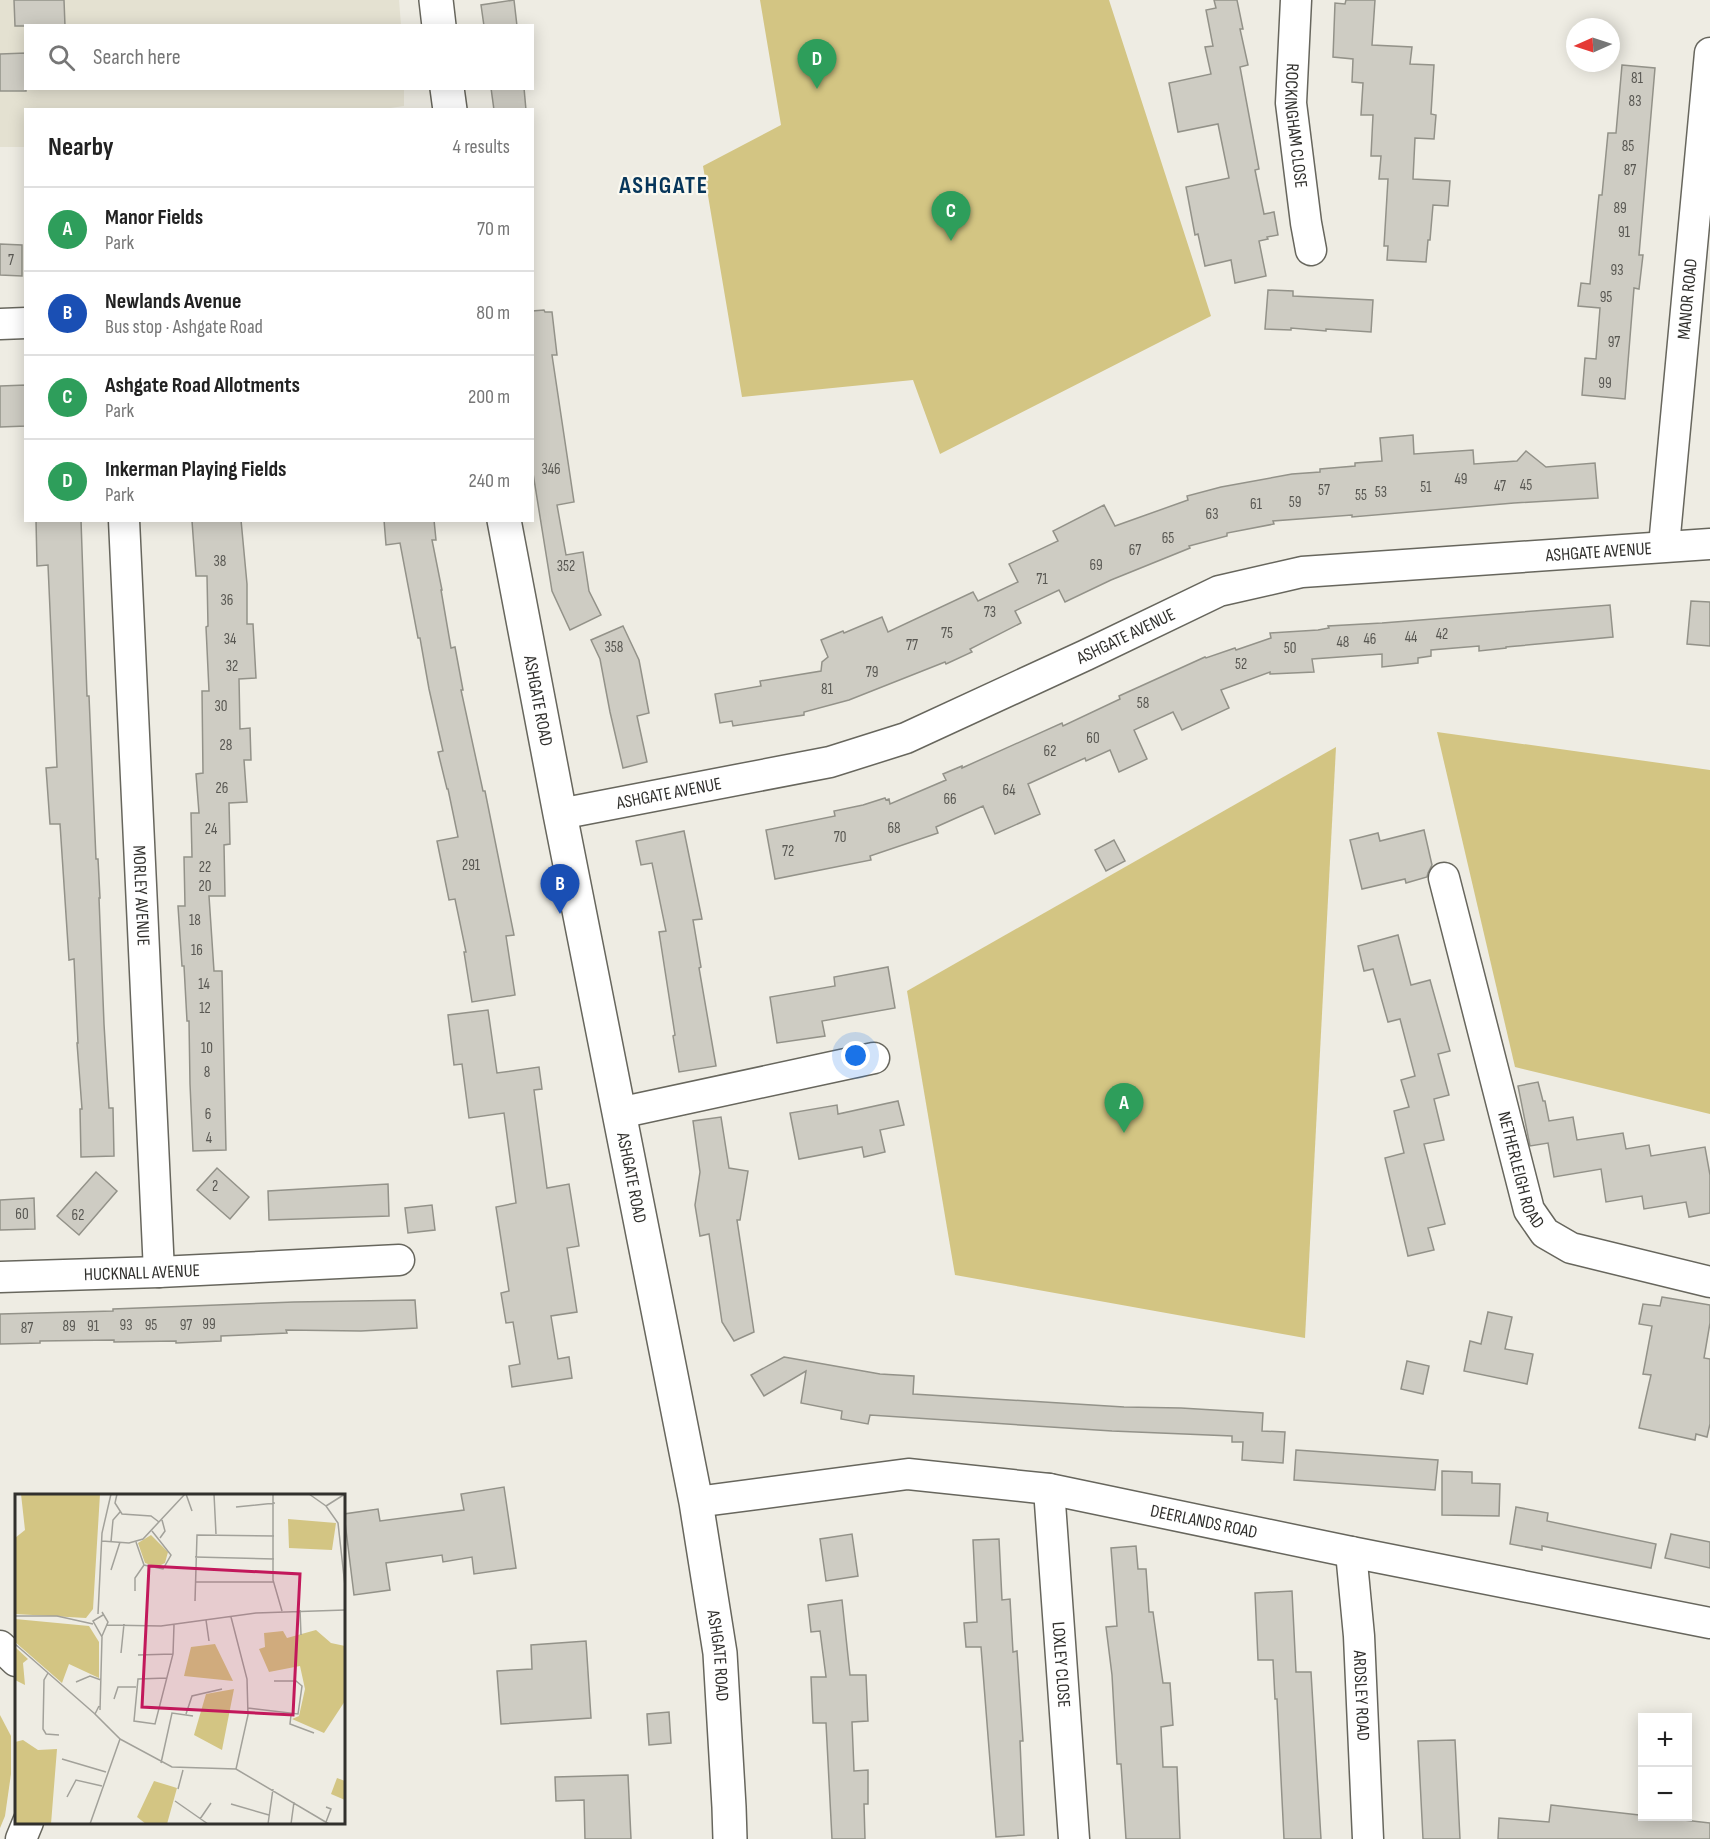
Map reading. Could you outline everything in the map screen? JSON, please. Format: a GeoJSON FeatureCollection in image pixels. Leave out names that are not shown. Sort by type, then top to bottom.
{"type":"FeatureCollection","features":[{"type":"Feature","properties":{"kind":"street"},"geometry":{"type":"LineString","coordinates":[[436,0],[439,24]]}},
{"type":"Feature","properties":{"kind":"street","name":"ROCKINGHAM CLOSE"},"geometry":{"type":"LineString","coordinates":[[1296,0],[1291,103],[1311,249]]}},
{"type":"Feature","properties":{"kind":"street","name":"MANOR ROAD"},"geometry":{"type":"LineString","coordinates":[[1664,546],[1710,53]]}},
{"type":"Feature","properties":{"kind":"street"},"geometry":{"type":"LineString","coordinates":[[447,90],[450,108]]}},
{"type":"Feature","properties":{"kind":"street"},"geometry":{"type":"LineString","coordinates":[[0,324],[24,323]]}},
{"type":"Feature","properties":{"kind":"street","name":"MORLEY AVENUE"},"geometry":{"type":"LineString","coordinates":[[124,522],[159,1272]]}},
{"type":"Feature","properties":{"kind":"street","name":"ASHGATE ROAD"},"geometry":{"type":"LineString","coordinates":[[504,522],[696,1502],[720,1653],[730,1839]]}},
{"type":"Feature","properties":{"kind":"street","name":"ASHGATE AVENUE"},"geometry":{"type":"LineString","coordinates":[[560,814],[830,762],[906,738],[1086,656],[1219,591],[1302,572],[1710,544]]}},
{"type":"Feature","properties":{"kind":"street","name":"NETHERLEIGH ROAD"},"geometry":{"type":"LineString","coordinates":[[1443,878],[1446,939],[1529,1210],[1545,1233],[1571,1248],[1710,1282]]}},
{"type":"Feature","properties":{"kind":"street"},"geometry":{"type":"LineString","coordinates":[[619,1113],[874,1058]]}},
{"type":"Feature","properties":{"kind":"street","name":"HUCKNALL AVENUE"},"geometry":{"type":"LineString","coordinates":[[0,1277],[399,1260]]}},
{"type":"Feature","properties":{"kind":"street","name":"DEERLANDS ROAD"},"geometry":{"type":"LineString","coordinates":[[696,1502],[908,1474],[1048,1489],[1710,1623]]}},
{"type":"Feature","properties":{"kind":"street","name":"LOXLEY CLOSE"},"geometry":{"type":"LineString","coordinates":[[1048,1489],[1074,1839]]}},
{"type":"Feature","properties":{"kind":"street","name":"ARDSLEY ROAD"},"geometry":{"type":"LineString","coordinates":[[1351,1552],[1359,1636],[1368,1839]]}},
{"type":"Feature","properties":{"kind":"street"},"geometry":{"type":"LineString","coordinates":[[0,1646],[15,1659]]}},
{"type":"Feature","properties":{"kind":"street"},"geometry":{"type":"LineString","coordinates":[[21,1839],[27,1824]]}},
{"type":"Feature","properties":{"kind":"shaded area"},"geometry":{"type":"Polygon","coordinates":[[[0,0],[399,0],[401,24],[24,24],[24,90],[404,90],[404,106],[390,108],[24,108],[24,147],[0,147],[0,0]]]}},
{"type":"Feature","properties":{"kind":"shaded area"},"geometry":{"type":"Polygon","coordinates":[[[760,0],[1109,0],[1211,316],[940,454],[913,380],[742,397],[703,166],[781,125],[760,0]]]}},
{"type":"Feature","properties":{"kind":"shaded area"},"geometry":{"type":"Polygon","coordinates":[[[1437,732],[1710,770],[1710,1114],[1515,1067],[1437,732]]]}},
{"type":"Feature","properties":{"kind":"shaded area"},"geometry":{"type":"Polygon","coordinates":[[[1336,747],[1305,1338],[955,1275],[907,991],[1336,747]]]}},
{"type":"Feature","properties":{"kind":"shaded area"},"geometry":{"type":"Polygon","coordinates":[[[0,1715],[11,1736],[11,1774],[5,1816],[0,1828],[0,1715]]]}},
{"type":"Feature","properties":{"kind":"building"},"geometry":{"type":"Polygon","coordinates":[[[14,0],[64,0],[65,24],[15,26],[14,0]]]}},
{"type":"Feature","properties":{"kind":"building"},"geometry":{"type":"Polygon","coordinates":[[[514,0],[517,24],[484,24],[481,5],[514,0]]]}},
{"type":"Feature","properties":{"kind":"building"},"geometry":{"type":"Polygon","coordinates":[[[1214,0],[1237,0],[1243,29],[1240,29],[1248,65],[1240,67],[1259,169],[1255,170],[1264,214],[1274,212],[1278,235],[1259,241],[1266,276],[1235,283],[1231,260],[1205,266],[1198,234],[1195,235],[1186,187],[1229,178],[1218,124],[1178,132],[1169,83],[1211,74],[1205,47],[1213,46],[1206,10],[1216,8],[1214,0]]]}},
{"type":"Feature","properties":{"kind":"building"},"geometry":{"type":"Polygon","coordinates":[[[1346,0],[1375,0],[1372,45],[1412,47],[1410,64],[1434,65],[1431,114],[1436,115],[1434,139],[1415,138],[1413,179],[1450,181],[1448,206],[1433,205],[1426,262],[1387,260],[1388,246],[1384,246],[1388,179],[1379,179],[1381,156],[1371,156],[1373,115],[1361,115],[1363,83],[1352,82],[1353,59],[1333,57],[1335,3],[1345,4],[1346,0]]]}},
{"type":"Feature","properties":{"kind":"building"},"geometry":{"type":"Polygon","coordinates":[[[24,53],[24,90],[26,91],[0,91],[0,54],[24,53]]]}},
{"type":"Feature","properties":{"kind":"building"},"geometry":{"type":"Polygon","coordinates":[[[1622,65],[1655,68],[1639,255],[1643,255],[1639,289],[1634,288],[1625,399],[1582,395],[1585,358],[1596,359],[1600,308],[1578,306],[1581,283],[1590,284],[1608,133],[1616,133],[1622,65]]]}},
{"type":"Feature","properties":{"kind":"building"},"geometry":{"type":"Polygon","coordinates":[[[491,90],[524,90],[526,108],[494,108],[491,90]]]}},
{"type":"Feature","properties":{"kind":"building"},"geometry":{"type":"Polygon","coordinates":[[[0,244],[22,245],[22,276],[0,275],[0,244]]]}},
{"type":"Feature","properties":{"kind":"building"},"geometry":{"type":"Polygon","coordinates":[[[1268,290],[1293,291],[1293,296],[1373,300],[1371,332],[1265,329],[1268,290]]]}},
{"type":"Feature","properties":{"kind":"building"},"geometry":{"type":"Polygon","coordinates":[[[534,311],[552,312],[557,355],[552,355],[574,502],[557,505],[566,555],[583,552],[589,591],[601,615],[570,630],[552,591],[534,479],[534,311]]]}},
{"type":"Feature","properties":{"kind":"building"},"geometry":{"type":"Polygon","coordinates":[[[24,385],[24,426],[0,427],[0,386],[24,385]]]}},
{"type":"Feature","properties":{"kind":"building"},"geometry":{"type":"Polygon","coordinates":[[[1413,435],[1414,454],[1473,450],[1474,464],[1517,461],[1526,451],[1546,467],[1595,463],[1598,498],[1273,521],[1274,524],[1227,533],[1227,536],[1189,546],[1190,548],[1111,580],[1065,602],[1059,590],[1015,611],[1021,623],[970,649],[972,652],[849,700],[804,712],[804,715],[733,726],[732,721],[720,723],[715,694],[761,686],[760,681],[821,671],[822,662],[828,657],[821,640],[882,617],[888,632],[973,592],[978,601],[1018,582],[1009,564],[1058,541],[1053,531],[1104,505],[1115,526],[1188,500],[1187,496],[1221,487],[1292,474],[1320,472],[1320,469],[1355,466],[1355,463],[1382,461],[1380,438],[1413,435]]]}},
{"type":"Feature","properties":{"kind":"building"},"geometry":{"type":"Polygon","coordinates":[[[36,522],[81,522],[87,696],[89,696],[96,859],[98,859],[104,1024],[109,1108],[113,1108],[114,1156],[81,1157],[80,1109],[82,1109],[74,959],[69,960],[60,824],[50,824],[46,768],[57,767],[48,565],[37,566],[36,522]]]}},
{"type":"Feature","properties":{"kind":"building"},"geometry":{"type":"Polygon","coordinates":[[[192,522],[241,522],[247,584],[247,624],[253,624],[256,678],[239,679],[240,729],[250,728],[251,760],[244,760],[247,802],[229,803],[230,844],[224,845],[225,896],[209,896],[214,971],[222,971],[226,1150],[193,1151],[189,1021],[187,1021],[178,906],[185,906],[184,857],[192,857],[191,813],[199,813],[196,774],[203,773],[202,691],[209,691],[206,627],[208,626],[207,576],[196,576],[192,522]]]}},
{"type":"Feature","properties":{"kind":"building"},"geometry":{"type":"Polygon","coordinates":[[[384,522],[434,522],[436,540],[432,540],[451,648],[455,647],[463,690],[461,690],[483,791],[485,791],[514,935],[506,936],[515,995],[472,1002],[464,952],[466,952],[455,899],[449,900],[437,841],[458,837],[438,752],[443,751],[400,543],[386,545],[384,522]]]}},
{"type":"Feature","properties":{"kind":"building"},"geometry":{"type":"Polygon","coordinates":[[[1691,601],[1710,602],[1710,646],[1687,644],[1691,601]]]}},
{"type":"Feature","properties":{"kind":"building"},"geometry":{"type":"Polygon","coordinates":[[[1610,605],[1613,637],[1479,651],[1479,646],[1431,650],[1431,656],[1418,658],[1418,663],[1382,667],[1382,654],[1312,659],[1314,672],[1270,674],[1270,672],[1221,690],[1229,708],[1182,730],[1173,712],[1134,730],[1147,759],[1119,772],[1110,750],[1086,761],[1085,758],[1028,784],[1040,814],[995,834],[983,806],[936,827],[938,833],[870,856],[871,860],[775,879],[766,830],[835,816],[834,811],[885,798],[889,799],[890,804],[946,780],[943,774],[962,766],[962,768],[1062,723],[1063,726],[1120,699],[1119,696],[1205,657],[1235,648],[1236,650],[1271,638],[1270,633],[1318,630],[1329,628],[1328,626],[1610,605]]]}},
{"type":"Feature","properties":{"kind":"building"},"geometry":{"type":"Polygon","coordinates":[[[623,626],[639,660],[649,713],[637,716],[647,762],[623,768],[600,659],[591,640],[623,626]]]}},
{"type":"Feature","properties":{"kind":"building"},"geometry":{"type":"Polygon","coordinates":[[[1424,830],[1432,865],[1427,877],[1406,883],[1405,879],[1362,889],[1350,840],[1378,833],[1380,841],[1424,830]]]}},
{"type":"Feature","properties":{"kind":"building"},"geometry":{"type":"Polygon","coordinates":[[[684,831],[702,919],[693,920],[716,1066],[679,1072],[659,932],[666,931],[652,863],[641,865],[636,841],[684,831]]]}},
{"type":"Feature","properties":{"kind":"building"},"geometry":{"type":"Polygon","coordinates":[[[1114,840],[1125,861],[1106,871],[1095,850],[1114,840]]]}},
{"type":"Feature","properties":{"kind":"building"},"geometry":{"type":"Polygon","coordinates":[[[1398,935],[1411,985],[1430,980],[1450,1051],[1438,1054],[1449,1095],[1434,1099],[1444,1140],[1424,1144],[1445,1224],[1428,1228],[1434,1250],[1408,1256],[1385,1158],[1404,1153],[1394,1111],[1409,1107],[1401,1080],[1415,1076],[1400,1019],[1388,1022],[1373,969],[1364,971],[1358,946],[1398,935]]]}},
{"type":"Feature","properties":{"kind":"building"},"geometry":{"type":"Polygon","coordinates":[[[888,967],[895,1008],[822,1021],[825,1036],[777,1043],[770,997],[835,986],[834,977],[888,967]]]}},
{"type":"Feature","properties":{"kind":"building"},"geometry":{"type":"Polygon","coordinates":[[[488,1010],[497,1073],[539,1067],[542,1089],[534,1090],[547,1188],[569,1184],[579,1246],[567,1248],[577,1312],[551,1316],[558,1359],[569,1357],[572,1378],[512,1387],[509,1366],[520,1364],[513,1322],[506,1323],[501,1293],[509,1291],[496,1207],[516,1203],[504,1113],[469,1118],[462,1064],[454,1065],[448,1015],[488,1010]]]}},
{"type":"Feature","properties":{"kind":"building"},"geometry":{"type":"Polygon","coordinates":[[[1538,1082],[1549,1121],[1573,1117],[1577,1140],[1623,1133],[1626,1149],[1649,1145],[1651,1156],[1705,1147],[1710,1175],[1710,1213],[1689,1217],[1686,1202],[1644,1209],[1642,1196],[1606,1202],[1601,1169],[1554,1177],[1548,1143],[1530,1146],[1518,1086],[1538,1082]]]}},
{"type":"Feature","properties":{"kind":"building"},"geometry":{"type":"Polygon","coordinates":[[[898,1101],[904,1125],[880,1130],[885,1152],[864,1157],[862,1147],[799,1159],[790,1113],[837,1105],[838,1114],[898,1101]]]}},
{"type":"Feature","properties":{"kind":"building"},"geometry":{"type":"Polygon","coordinates":[[[721,1117],[729,1168],[748,1171],[740,1220],[737,1220],[754,1332],[734,1341],[722,1322],[709,1234],[700,1236],[695,1205],[700,1172],[693,1121],[721,1117]]]}},
{"type":"Feature","properties":{"kind":"building"},"geometry":{"type":"Polygon","coordinates":[[[217,1168],[249,1197],[230,1219],[197,1190],[217,1168]]]}},
{"type":"Feature","properties":{"kind":"building"},"geometry":{"type":"Polygon","coordinates":[[[96,1172],[117,1191],[79,1235],[57,1216],[96,1172]]]}},
{"type":"Feature","properties":{"kind":"building"},"geometry":{"type":"Polygon","coordinates":[[[388,1184],[389,1216],[269,1220],[268,1191],[388,1184]]]}},
{"type":"Feature","properties":{"kind":"building"},"geometry":{"type":"Polygon","coordinates":[[[34,1198],[35,1229],[0,1230],[0,1200],[34,1198]]]}},
{"type":"Feature","properties":{"kind":"building"},"geometry":{"type":"Polygon","coordinates":[[[432,1205],[435,1230],[408,1233],[405,1208],[432,1205]]]}},
{"type":"Feature","properties":{"kind":"building"},"geometry":{"type":"Polygon","coordinates":[[[1662,1297],[1710,1305],[1710,1323],[1704,1358],[1710,1359],[1710,1424],[1707,1437],[1696,1434],[1695,1440],[1639,1428],[1651,1375],[1643,1374],[1652,1326],[1639,1324],[1643,1304],[1660,1306],[1662,1297]]]}},
{"type":"Feature","properties":{"kind":"building"},"geometry":{"type":"Polygon","coordinates":[[[415,1300],[417,1328],[361,1331],[286,1330],[287,1333],[221,1336],[221,1341],[176,1343],[176,1341],[114,1342],[114,1340],[0,1344],[0,1314],[294,1302],[415,1300]]]}},
{"type":"Feature","properties":{"kind":"building"},"geometry":{"type":"Polygon","coordinates":[[[1488,1312],[1512,1317],[1505,1349],[1533,1354],[1527,1384],[1464,1371],[1470,1341],[1481,1344],[1488,1312]]]}},
{"type":"Feature","properties":{"kind":"building"},"geometry":{"type":"Polygon","coordinates":[[[784,1357],[880,1374],[914,1376],[913,1394],[1263,1413],[1262,1431],[1285,1432],[1283,1463],[1242,1460],[1243,1442],[1232,1442],[1232,1436],[1112,1431],[870,1415],[868,1424],[841,1419],[842,1411],[801,1403],[806,1371],[764,1396],[751,1375],[784,1357]]]}},
{"type":"Feature","properties":{"kind":"building"},"geometry":{"type":"Polygon","coordinates":[[[1407,1361],[1429,1366],[1423,1394],[1401,1389],[1407,1361]]]}},
{"type":"Feature","properties":{"kind":"building"},"geometry":{"type":"Polygon","coordinates":[[[1296,1450],[1438,1460],[1435,1490],[1294,1480],[1296,1450]]]}},
{"type":"Feature","properties":{"kind":"building"},"geometry":{"type":"Polygon","coordinates":[[[1442,1471],[1472,1472],[1472,1483],[1500,1484],[1499,1516],[1442,1515],[1442,1471]]]}},
{"type":"Feature","properties":{"kind":"building"},"geometry":{"type":"Polygon","coordinates":[[[504,1487],[516,1568],[474,1574],[472,1557],[443,1562],[442,1555],[386,1563],[390,1590],[354,1595],[345,1514],[378,1509],[380,1521],[464,1510],[461,1494],[504,1487]]]}},
{"type":"Feature","properties":{"kind":"building"},"geometry":{"type":"Polygon","coordinates":[[[1516,1507],[1548,1513],[1547,1521],[1656,1544],[1651,1568],[1542,1546],[1542,1550],[1510,1544],[1516,1507]]]}},
{"type":"Feature","properties":{"kind":"building"},"geometry":{"type":"Polygon","coordinates":[[[852,1534],[858,1576],[826,1581],[820,1539],[852,1534]]]}},
{"type":"Feature","properties":{"kind":"building"},"geometry":{"type":"Polygon","coordinates":[[[1671,1534],[1710,1542],[1710,1568],[1665,1558],[1671,1534]]]}},
{"type":"Feature","properties":{"kind":"building"},"geometry":{"type":"Polygon","coordinates":[[[999,1539],[1002,1600],[1010,1599],[1013,1652],[1017,1651],[1023,1741],[1020,1741],[1024,1835],[996,1837],[981,1647],[966,1647],[964,1623],[977,1622],[973,1540],[999,1539]]]}},
{"type":"Feature","properties":{"kind":"building"},"geometry":{"type":"Polygon","coordinates":[[[1136,1546],[1138,1569],[1146,1569],[1149,1612],[1153,1612],[1163,1683],[1170,1683],[1173,1725],[1161,1727],[1163,1767],[1177,1767],[1180,1839],[1126,1839],[1121,1764],[1117,1764],[1112,1675],[1106,1627],[1117,1626],[1111,1548],[1136,1546]]]}},
{"type":"Feature","properties":{"kind":"building"},"geometry":{"type":"Polygon","coordinates":[[[1292,1591],[1296,1672],[1311,1672],[1321,1839],[1284,1839],[1273,1660],[1258,1660],[1255,1593],[1292,1591]]]}},
{"type":"Feature","properties":{"kind":"building"},"geometry":{"type":"Polygon","coordinates":[[[842,1600],[850,1675],[866,1675],[868,1721],[852,1722],[854,1771],[868,1770],[868,1804],[864,1804],[865,1839],[832,1839],[826,1723],[813,1723],[811,1677],[826,1677],[820,1631],[811,1632],[808,1605],[842,1600]]]}},
{"type":"Feature","properties":{"kind":"building"},"geometry":{"type":"Polygon","coordinates":[[[586,1641],[591,1718],[501,1724],[497,1671],[532,1669],[531,1645],[586,1641]]]}},
{"type":"Feature","properties":{"kind":"building"},"geometry":{"type":"Polygon","coordinates":[[[669,1712],[671,1743],[649,1745],[647,1714],[669,1712]]]}},
{"type":"Feature","properties":{"kind":"building"},"geometry":{"type":"Polygon","coordinates":[[[1455,1740],[1460,1839],[1423,1839],[1418,1741],[1455,1740]]]}},
{"type":"Feature","properties":{"kind":"building"},"geometry":{"type":"Polygon","coordinates":[[[628,1775],[631,1839],[585,1839],[584,1800],[556,1801],[555,1777],[628,1775]]]}},
{"type":"Feature","properties":{"kind":"building"},"geometry":{"type":"Polygon","coordinates":[[[1551,1805],[1638,1815],[1638,1821],[1710,1823],[1710,1839],[1498,1839],[1499,1818],[1549,1822],[1551,1805]]]}},
{"type":"Feature","properties":{"kind":"place","name":"Inkerman Playing Fields"},"geometry":{"type":"Point","coordinates":[817,89]}},
{"type":"Feature","properties":{"kind":"place","name":"Ashgate Road Allotments"},"geometry":{"type":"Point","coordinates":[951,241]}},
{"type":"Feature","properties":{"kind":"place","name":"Newlands Avenue"},"geometry":{"type":"Point","coordinates":[560,914]}},
{"type":"Feature","properties":{"kind":"place","name":"Manor Fields"},"geometry":{"type":"Point","coordinates":[1124,1133]}},
{"type":"Feature","properties":{"kind":"district","name":"ASHGATE"},"geometry":{"type":"Point","coordinates":[664,185]}}]}
